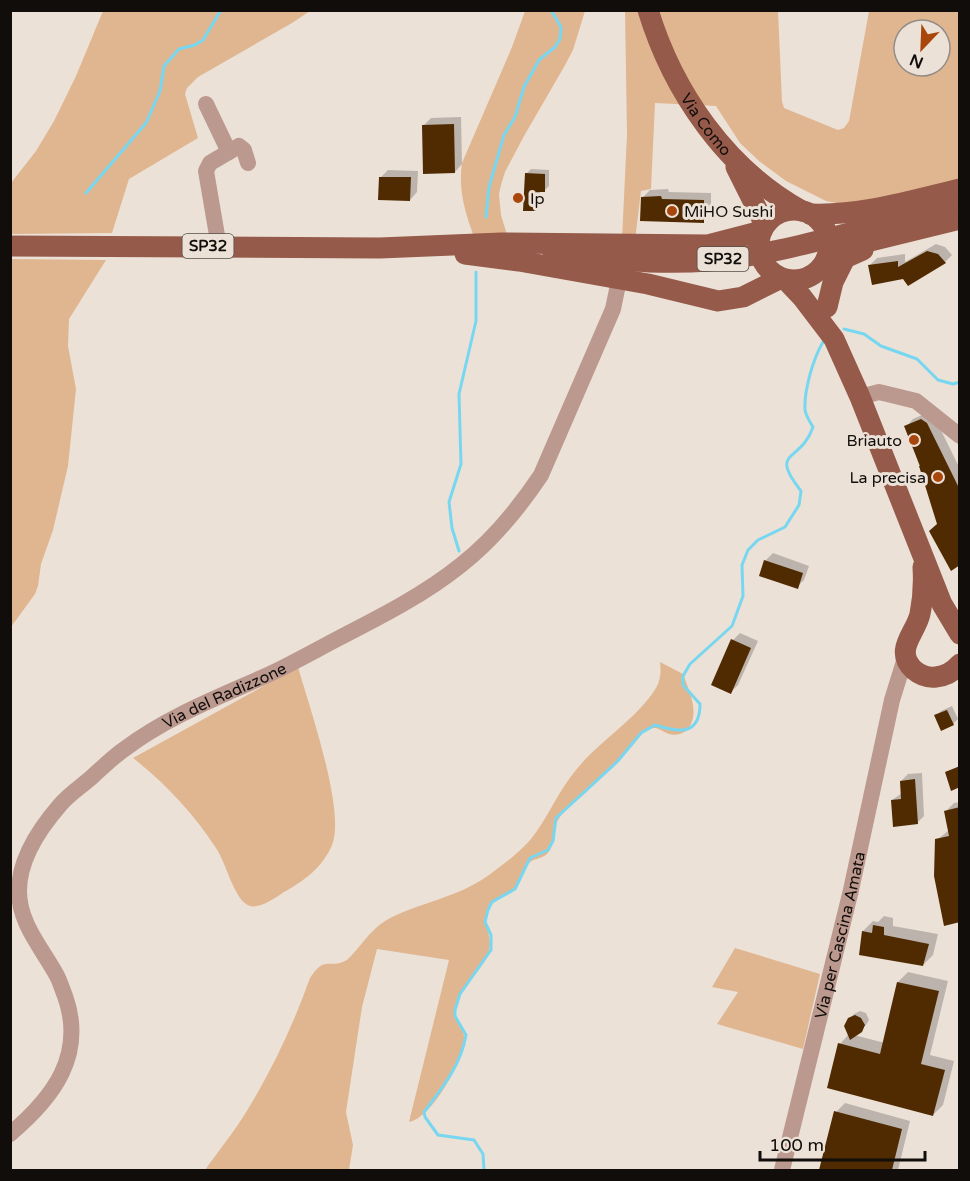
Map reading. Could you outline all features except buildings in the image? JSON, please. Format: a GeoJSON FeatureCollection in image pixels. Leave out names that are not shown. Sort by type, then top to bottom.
{"type":"FeatureCollection","features":[{"type":"Feature","properties":{"kind":"main road","name":"Via Como"},"geometry":{"type":"LineString","coordinates":[[648,10],[659,44],[680,86],[705,124],[729,154],[767,189],[806,213]]}},
{"type":"Feature","properties":{"kind":"main road"},"geometry":{"type":"LineString","coordinates":[[729,154],[763,228]]}},
{"type":"Feature","properties":{"kind":"main road"},"geometry":{"type":"LineString","coordinates":[[733,238],[741,231],[747,218],[748,204],[743,181]]}},
{"type":"Feature","properties":{"kind":"main road"},"geometry":{"type":"LineString","coordinates":[[834,339],[802,297],[783,279],[769,270],[762,260],[759,245],[763,228],[771,219],[783,212],[848,214],[960,189]]}},
{"type":"Feature","properties":{"kind":"main road","name":"SP32"},"geometry":{"type":"LineString","coordinates":[[10,246],[405,247],[656,261],[709,261],[893,229],[960,203]]}},
{"type":"Feature","properties":{"kind":"main road"},"geometry":{"type":"LineString","coordinates":[[806,213],[824,227],[828,235],[827,307],[834,339],[860,397],[947,616],[957,631]]}},
{"type":"Feature","properties":{"kind":"main road"},"geometry":{"type":"LineString","coordinates":[[405,247],[519,261],[648,284],[718,301],[743,297],[783,279],[800,280],[810,277],[826,260],[846,248],[893,229],[960,219]]}},
{"type":"Feature","properties":{"kind":"main road"},"geometry":{"type":"LineString","coordinates":[[405,247],[501,243],[708,245],[763,228]]}},
{"type":"Feature","properties":{"kind":"main road"},"geometry":{"type":"LineString","coordinates":[[827,307],[833,282],[845,258],[893,229]]}},
{"type":"Feature","properties":{"kind":"main road"},"geometry":{"type":"LineString","coordinates":[[743,297],[752,287],[762,260]]}},
{"type":"Feature","properties":{"kind":"main road"},"geometry":{"type":"LineString","coordinates":[[922,555],[922,599],[915,626],[907,640],[906,655],[910,664],[932,678],[956,672]]}},
{"type":"Feature","properties":{"kind":"main road"},"geometry":{"type":"LineString","coordinates":[[915,626],[924,621],[936,619],[949,623],[957,631]]}},
{"type":"Feature","properties":{"kind":"street"},"geometry":{"type":"LineString","coordinates":[[206,104],[229,152]]}},
{"type":"Feature","properties":{"kind":"street"},"geometry":{"type":"LineString","coordinates":[[219,247],[206,171],[210,163],[239,146],[244,150],[248,163]]}},
{"type":"Feature","properties":{"kind":"street"},"geometry":{"type":"LineString","coordinates":[[613,309],[619,280]]}},
{"type":"Feature","properties":{"kind":"street"},"geometry":{"type":"LineString","coordinates":[[613,309],[632,289],[648,284]]}},
{"type":"Feature","properties":{"kind":"street","name":"Via del Radizzone"},"geometry":{"type":"LineString","coordinates":[[10,1134],[33,1115],[49,1096],[69,1057],[71,1038],[71,1018],[57,975],[32,938],[19,893],[20,874],[42,828],[61,803],[124,748],[141,737],[198,705],[273,672],[374,620],[431,587],[462,564],[492,536],[542,475],[613,309]]}},
{"type":"Feature","properties":{"kind":"street"},"geometry":{"type":"LineString","coordinates":[[860,397],[879,392],[916,401],[960,436]]}},
{"type":"Feature","properties":{"kind":"street","name":"Via per Cascina Amata"},"geometry":{"type":"LineString","coordinates":[[782,1170],[851,890],[892,700],[906,655]]}},
{"type":"Feature","properties":{"kind":"street"},"geometry":{"type":"LineString","coordinates":[[892,700],[905,684],[924,675]]}},
{"type":"Feature","properties":{"kind":"shaded area"},"geometry":{"type":"Polygon","coordinates":[[[103,11],[310,11],[198,77],[187,88],[185,94],[198,138],[129,179],[112,233],[11,234],[11,183],[36,151],[54,121],[103,11]]]}},
{"type":"Feature","properties":{"kind":"shaded area"},"geometry":{"type":"Polygon","coordinates":[[[525,11],[585,11],[573,50],[505,172],[499,194],[501,215],[508,238],[474,237],[463,201],[462,163],[525,11]]]}},
{"type":"Feature","properties":{"kind":"shaded area"},"geometry":{"type":"Polygon","coordinates":[[[625,11],[778,11],[784,108],[838,130],[844,128],[849,121],[869,11],[959,11],[959,183],[847,205],[826,201],[786,181],[759,161],[740,143],[716,106],[655,103],[651,189],[641,191],[635,240],[622,239],[627,134],[625,11]]]}},
{"type":"Feature","properties":{"kind":"shaded area"},"geometry":{"type":"Polygon","coordinates":[[[11,259],[106,260],[69,319],[68,346],[76,389],[68,466],[53,530],[41,564],[38,586],[35,594],[11,627],[11,259]]]}},
{"type":"Feature","properties":{"kind":"shaded area"},"geometry":{"type":"Polygon","coordinates":[[[660,662],[683,674],[691,695],[693,717],[691,724],[687,730],[679,734],[669,734],[652,728],[642,734],[615,765],[560,816],[556,824],[552,846],[547,854],[530,862],[516,888],[490,906],[486,915],[490,941],[489,951],[482,966],[461,994],[455,1009],[464,1035],[462,1049],[452,1074],[436,1100],[418,1118],[409,1122],[449,960],[377,949],[362,1007],[346,1112],[353,1145],[349,1170],[205,1170],[238,1125],[266,1078],[315,971],[324,964],[341,963],[347,960],[385,921],[463,890],[495,871],[516,854],[537,831],[564,787],[585,759],[648,700],[659,682],[660,662]]]}},
{"type":"Feature","properties":{"kind":"shaded area"},"geometry":{"type":"Polygon","coordinates":[[[298,667],[330,784],[335,829],[332,845],[324,860],[306,878],[265,903],[250,906],[237,894],[220,854],[198,823],[157,778],[133,758],[298,667]]]}},
{"type":"Feature","properties":{"kind":"shaded area"},"geometry":{"type":"Polygon","coordinates":[[[735,948],[820,974],[803,1049],[717,1024],[738,992],[712,987],[735,948]]]}},
{"type":"Feature","properties":{"kind":"waterway"},"geometry":{"type":"LineString","coordinates":[[86,193],[146,123],[160,91],[164,66],[179,49],[195,45],[203,40],[221,10]]}},
{"type":"Feature","properties":{"kind":"waterway"},"geometry":{"type":"LineString","coordinates":[[486,217],[489,187],[504,135],[515,117],[524,87],[539,60],[555,47],[560,39],[561,27],[551,10]]}},
{"type":"Feature","properties":{"kind":"waterway"},"geometry":{"type":"LineString","coordinates":[[459,551],[452,528],[449,502],[461,464],[459,394],[476,321],[476,272]]}},
{"type":"Feature","properties":{"kind":"waterway"},"geometry":{"type":"LineString","coordinates":[[844,329],[864,334],[881,346],[917,359],[938,380],[953,384],[960,382]]}},
{"type":"Feature","properties":{"kind":"waterway"},"geometry":{"type":"LineString","coordinates":[[484,1170],[483,1154],[474,1140],[438,1135],[424,1112],[450,1075],[464,1046],[466,1035],[455,1016],[455,1010],[460,994],[491,950],[491,935],[485,922],[488,910],[492,902],[515,889],[530,858],[548,850],[553,841],[556,818],[617,762],[641,733],[655,725],[686,730],[696,722],[700,704],[683,685],[683,676],[690,664],[732,626],[743,596],[742,565],[748,550],[758,540],[785,527],[799,505],[801,491],[787,468],[787,462],[808,438],[813,427],[805,410],[806,393],[813,366],[823,342]]}},
{"type":"Feature","properties":{"kind":"place","name":"Ip"},"geometry":{"type":"Point","coordinates":[518,198]}},
{"type":"Feature","properties":{"kind":"place","name":"MiHO Sushi"},"geometry":{"type":"Point","coordinates":[672,211]}},
{"type":"Feature","properties":{"kind":"place","name":"Briauto"},"geometry":{"type":"Point","coordinates":[914,440]}},
{"type":"Feature","properties":{"kind":"place","name":"La precisa"},"geometry":{"type":"Point","coordinates":[938,477]}}]}
